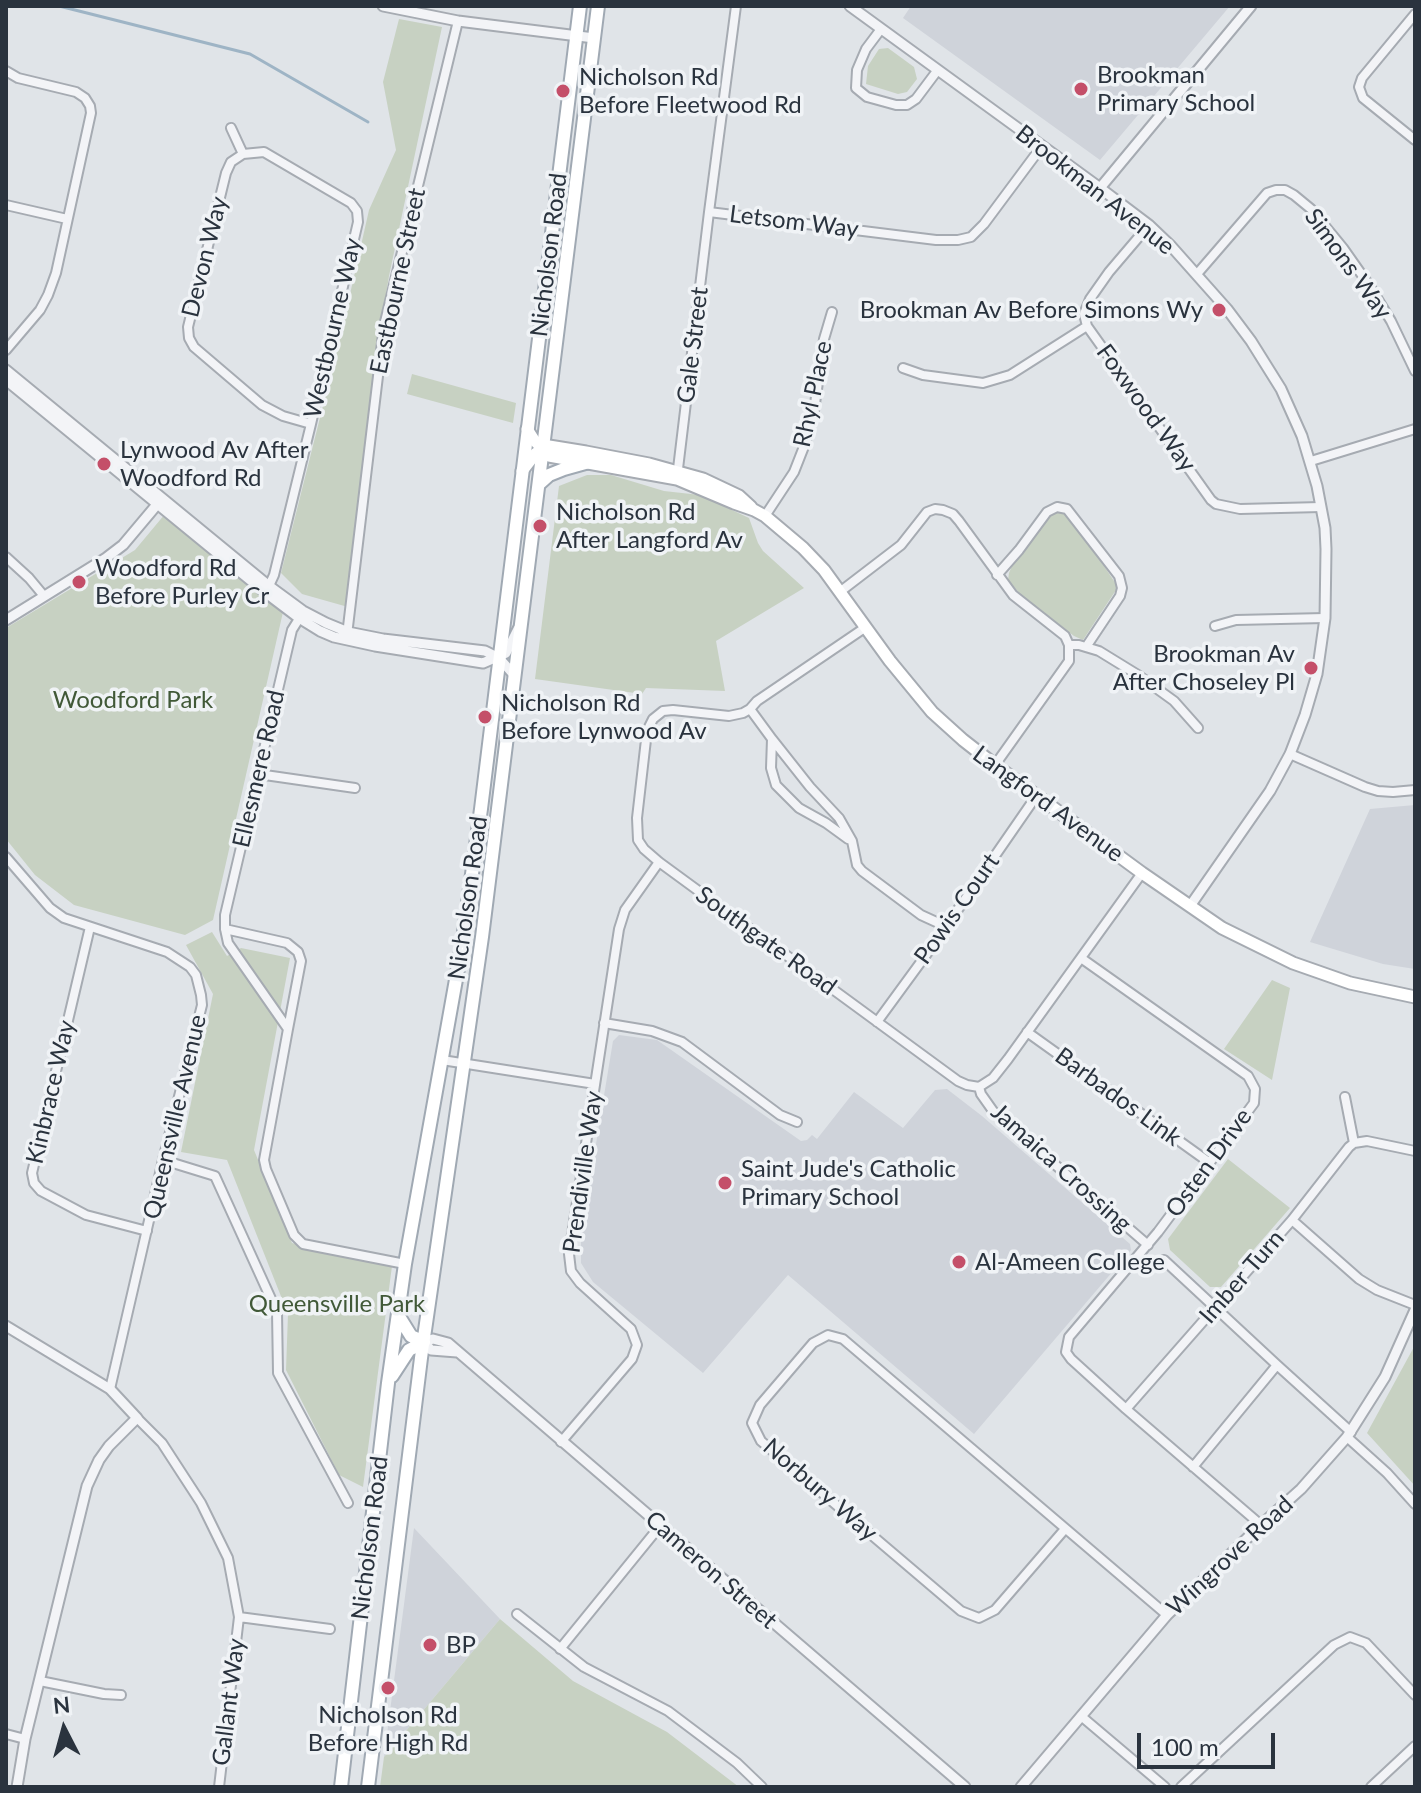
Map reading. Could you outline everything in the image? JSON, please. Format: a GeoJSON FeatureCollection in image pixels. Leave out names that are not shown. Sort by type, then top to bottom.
{"type":"FeatureCollection","features":[{"type":"Feature","properties":{"kind":"main road","name":"Nicholson Road"},"geometry":{"type":"LineString","coordinates":[[341,1787],[388,1383],[405,1264],[462,946],[580,6]]}},
{"type":"Feature","properties":{"kind":"main road","name":"Nicholson Road"},"geometry":{"type":"LineString","coordinates":[[368,1787],[424,1342],[486,908],[598,6]]}},
{"type":"Feature","properties":{"kind":"main road"},"geometry":{"type":"LineString","coordinates":[[522,472],[536,453],[543,450],[527,429]]}},
{"type":"Feature","properties":{"kind":"main road","name":"Langford Avenue"},"geometry":{"type":"LineString","coordinates":[[677,475],[558,447],[549,446],[543,450],[549,456],[703,479],[739,496],[803,548],[824,570],[905,681],[932,712],[995,765],[1222,928],[1293,963],[1350,983],[1415,997]]}},
{"type":"Feature","properties":{"kind":"main road"},"geometry":{"type":"LineString","coordinates":[[539,484],[549,475],[589,462]]}},
{"type":"Feature","properties":{"kind":"main road"},"geometry":{"type":"LineString","coordinates":[[398,1315],[411,1336],[424,1342]]}},
{"type":"Feature","properties":{"kind":"main road"},"geometry":{"type":"LineString","coordinates":[[388,1383],[409,1350],[424,1342]]}},
{"type":"Feature","properties":{"kind":"street"},"geometry":{"type":"LineString","coordinates":[[383,6],[458,21],[594,38]]}},
{"type":"Feature","properties":{"kind":"street","name":"Letsom Way"},"geometry":{"type":"LineString","coordinates":[[736,6],[709,212],[936,240],[958,240],[971,237],[984,224],[1042,146]]}},
{"type":"Feature","properties":{"kind":"street","name":"Brookman Avenue"},"geometry":{"type":"LineString","coordinates":[[850,6],[1149,225],[1197,274],[1238,323],[1268,366],[1294,415],[1311,461],[1326,549],[1325,618],[1317,674],[1290,754],[1270,791],[1190,906]]}},
{"type":"Feature","properties":{"kind":"street"},"geometry":{"type":"LineString","coordinates":[[1100,188],[1251,6]]}},
{"type":"Feature","properties":{"kind":"street"},"geometry":{"type":"LineString","coordinates":[[1415,14],[1362,78],[1359,87],[1363,98],[1415,140]]}},
{"type":"Feature","properties":{"kind":"street","name":"Eastbourne Street"},"geometry":{"type":"LineString","coordinates":[[347,636],[384,326],[458,21]]}},
{"type":"Feature","properties":{"kind":"street"},"geometry":{"type":"LineString","coordinates":[[881,29],[866,49],[857,70],[856,88],[867,97],[907,105],[916,99],[937,71]]}},
{"type":"Feature","properties":{"kind":"street"},"geometry":{"type":"LineString","coordinates":[[6,71],[18,78],[76,92],[85,98],[91,113],[56,273],[40,310],[6,350]]}},
{"type":"Feature","properties":{"kind":"street"},"geometry":{"type":"LineString","coordinates":[[231,128],[243,154]]}},
{"type":"Feature","properties":{"kind":"street","name":"Westbourne Way"},"geometry":{"type":"LineString","coordinates":[[243,154],[264,152],[351,203],[357,211],[358,222],[274,575],[268,589]]}},
{"type":"Feature","properties":{"kind":"street","name":"Devon Way"},"geometry":{"type":"LineString","coordinates":[[243,154],[231,162],[226,173],[188,327],[189,338],[194,347],[262,405],[283,416],[311,424]]}},
{"type":"Feature","properties":{"kind":"street","name":"Simons Way"},"geometry":{"type":"LineString","coordinates":[[1197,274],[1267,193],[1285,190],[1311,209],[1343,248],[1391,321],[1415,371]]}},
{"type":"Feature","properties":{"kind":"street"},"geometry":{"type":"LineString","coordinates":[[6,205],[67,219]]}},
{"type":"Feature","properties":{"kind":"street","name":"Gale Street"},"geometry":{"type":"LineString","coordinates":[[677,475],[709,212]]}},
{"type":"Feature","properties":{"kind":"street","name":"Foxwood Way"},"geometry":{"type":"LineString","coordinates":[[1149,225],[1090,299],[1084,314],[1087,326],[1216,504],[1240,509],[1321,507]]}},
{"type":"Feature","properties":{"kind":"street","name":"Rhyl Place"},"geometry":{"type":"LineString","coordinates":[[765,516],[794,472],[805,444],[814,411],[824,339],[832,312]]}},
{"type":"Feature","properties":{"kind":"street"},"geometry":{"type":"LineString","coordinates":[[903,368],[923,375],[983,383],[1010,375],[1087,326]]}},
{"type":"Feature","properties":{"kind":"street"},"geometry":{"type":"LineString","coordinates":[[6,370],[160,501]]}},
{"type":"Feature","properties":{"kind":"street"},"geometry":{"type":"LineString","coordinates":[[6,380],[320,631],[483,663],[506,653],[522,620]]}},
{"type":"Feature","properties":{"kind":"street"},"geometry":{"type":"LineString","coordinates":[[1311,461],[1415,429]]}},
{"type":"Feature","properties":{"kind":"street"},"geometry":{"type":"LineString","coordinates":[[6,620],[123,545],[160,501]]}},
{"type":"Feature","properties":{"kind":"street"},"geometry":{"type":"LineString","coordinates":[[997,575],[1047,512],[1057,507],[1067,509],[1119,576],[1122,588],[1120,596],[1086,647]]}},
{"type":"Feature","properties":{"kind":"street"},"geometry":{"type":"LineString","coordinates":[[841,591],[901,545],[922,517],[935,509],[943,510],[953,514],[1013,595],[1065,636],[1071,653],[1069,661],[995,765]]}},
{"type":"Feature","properties":{"kind":"street"},"geometry":{"type":"LineString","coordinates":[[6,557],[44,596]]}},
{"type":"Feature","properties":{"kind":"street","name":"Ellesmere Road"},"geometry":{"type":"LineString","coordinates":[[225,929],[225,915],[292,630],[301,615]]}},
{"type":"Feature","properties":{"kind":"street"},"geometry":{"type":"LineString","coordinates":[[1215,626],[1236,620],[1325,618]]}},
{"type":"Feature","properties":{"kind":"street"},"geometry":{"type":"LineString","coordinates":[[866,627],[757,701],[750,709],[810,787],[839,818],[852,841],[857,865],[862,871],[921,915],[945,926]]}},
{"type":"Feature","properties":{"kind":"street"},"geometry":{"type":"LineString","coordinates":[[1069,645],[1099,651],[1174,701],[1198,728]]}},
{"type":"Feature","properties":{"kind":"street"},"geometry":{"type":"LineString","coordinates":[[499,658],[515,676]]}},
{"type":"Feature","properties":{"kind":"street","name":"Southgate Road"},"geometry":{"type":"LineString","coordinates":[[750,709],[729,716],[663,711],[653,719],[647,731],[638,840],[659,862],[958,1081],[979,1087]]}},
{"type":"Feature","properties":{"kind":"street"},"geometry":{"type":"LineString","coordinates":[[772,739],[771,768],[776,785],[799,808],[852,841]]}},
{"type":"Feature","properties":{"kind":"street"},"geometry":{"type":"LineString","coordinates":[[1290,754],[1378,791],[1415,790]]}},
{"type":"Feature","properties":{"kind":"street"},"geometry":{"type":"LineString","coordinates":[[258,774],[355,788]]}},
{"type":"Feature","properties":{"kind":"street","name":"Powis Court"},"geometry":{"type":"LineString","coordinates":[[877,1022],[1037,795]]}},
{"type":"Feature","properties":{"kind":"street","name":"Queensville Avenue"},"geometry":{"type":"LineString","coordinates":[[6,857],[50,908],[64,918],[167,952],[190,967],[199,984],[202,1005],[110,1389]]}},
{"type":"Feature","properties":{"kind":"street","name":"Prendiville Way"},"geometry":{"type":"LineString","coordinates":[[561,1442],[632,1359],[637,1345],[631,1329],[571,1271],[569,1254],[619,929],[625,910],[659,862]]}},
{"type":"Feature","properties":{"kind":"street"},"geometry":{"type":"LineString","coordinates":[[979,1087],[993,1078],[1142,873]]}},
{"type":"Feature","properties":{"kind":"street","name":"Kinbrace Way"},"geometry":{"type":"LineString","coordinates":[[90,927],[32,1173],[34,1183],[41,1191],[86,1215],[147,1231]]}},
{"type":"Feature","properties":{"kind":"street"},"geometry":{"type":"LineString","coordinates":[[288,1029],[228,943],[225,929],[287,943],[298,952],[301,961],[264,1160],[294,1235],[303,1244],[405,1264]]}},
{"type":"Feature","properties":{"kind":"street","name":"Osten Drive"},"geometry":{"type":"LineString","coordinates":[[1081,958],[1248,1076],[1255,1089],[1254,1103],[1148,1245],[1069,1337],[1066,1352],[1126,1409],[1261,1525]]}},
{"type":"Feature","properties":{"kind":"street"},"geometry":{"type":"LineString","coordinates":[[604,1023],[652,1031],[682,1042],[780,1115],[797,1122]]}},
{"type":"Feature","properties":{"kind":"street","name":"Barbados Link"},"geometry":{"type":"LineString","coordinates":[[1027,1032],[1210,1163]]}},
{"type":"Feature","properties":{"kind":"street"},"geometry":{"type":"LineString","coordinates":[[442,1060],[595,1084]]}},
{"type":"Feature","properties":{"kind":"street","name":"Jamaica Crossing"},"geometry":{"type":"LineString","coordinates":[[979,1087],[993,1111],[1148,1245]]}},
{"type":"Feature","properties":{"kind":"street"},"geometry":{"type":"LineString","coordinates":[[1345,1097],[1354,1143],[1367,1141],[1415,1151]]}},
{"type":"Feature","properties":{"kind":"street","name":"Imber Turn"},"geometry":{"type":"LineString","coordinates":[[1126,1409],[1292,1220],[1354,1143]]}},
{"type":"Feature","properties":{"kind":"street"},"geometry":{"type":"LineString","coordinates":[[163,1160],[215,1176],[277,1312],[278,1373],[348,1503]]}},
{"type":"Feature","properties":{"kind":"street"},"geometry":{"type":"LineString","coordinates":[[1292,1220],[1359,1279],[1415,1308]]}},
{"type":"Feature","properties":{"kind":"street"},"geometry":{"type":"LineString","coordinates":[[1164,1260],[1349,1434],[1415,1504]]}},
{"type":"Feature","properties":{"kind":"street","name":"Wingrove Road"},"geometry":{"type":"LineString","coordinates":[[1021,1787],[1167,1615],[1301,1489],[1349,1434],[1385,1377],[1415,1308]]}},
{"type":"Feature","properties":{"kind":"street"},"geometry":{"type":"LineString","coordinates":[[6,1326],[110,1389],[137,1418],[109,1446],[87,1486],[25,1739],[17,1787]]}},
{"type":"Feature","properties":{"kind":"street","name":"Norbury Way"},"geometry":{"type":"LineString","coordinates":[[1065,1529],[995,1610],[979,1618],[961,1611],[761,1441],[752,1423],[760,1405],[813,1343],[828,1335],[843,1339],[1167,1615]]}},
{"type":"Feature","properties":{"kind":"street","name":"Cameron Street"},"geometry":{"type":"LineString","coordinates":[[424,1342],[431,1350],[457,1352],[965,1787]]}},
{"type":"Feature","properties":{"kind":"street"},"geometry":{"type":"LineString","coordinates":[[1193,1467],[1277,1365]]}},
{"type":"Feature","properties":{"kind":"street","name":"Gallant Way"},"geometry":{"type":"LineString","coordinates":[[137,1418],[162,1443],[201,1503],[228,1558],[239,1617],[219,1787]]}},
{"type":"Feature","properties":{"kind":"street"},"geometry":{"type":"LineString","coordinates":[[560,1649],[660,1526]]}},
{"type":"Feature","properties":{"kind":"street"},"geometry":{"type":"LineString","coordinates":[[517,1614],[584,1667],[668,1711],[737,1763],[762,1787]]}},
{"type":"Feature","properties":{"kind":"street"},"geometry":{"type":"LineString","coordinates":[[239,1617],[330,1629]]}},
{"type":"Feature","properties":{"kind":"street"},"geometry":{"type":"LineString","coordinates":[[1181,1787],[1334,1645],[1350,1637],[1366,1643],[1415,1695]]}},
{"type":"Feature","properties":{"kind":"street"},"geometry":{"type":"LineString","coordinates":[[40,1681],[121,1695]]}},
{"type":"Feature","properties":{"kind":"street"},"geometry":{"type":"LineString","coordinates":[[1081,1716],[1165,1787]]}},
{"type":"Feature","properties":{"kind":"street"},"geometry":{"type":"LineString","coordinates":[[6,1734],[25,1739]]}},
{"type":"Feature","properties":{"kind":"street"},"geometry":{"type":"LineString","coordinates":[[1371,1787],[1415,1746]]}},
{"type":"Feature","properties":{"kind":"shaded area","name":"Brookman Primary School"},"geometry":{"type":"Polygon","coordinates":[[[911,6],[1230,6],[1100,160],[903,18],[911,6]]]}},
{"type":"Feature","properties":{"kind":"shaded area"},"geometry":{"type":"Polygon","coordinates":[[[1415,805],[1415,969],[1383,964],[1310,942],[1370,809],[1415,805]]]}},
{"type":"Feature","properties":{"kind":"shaded area"},"geometry":{"type":"Polygon","coordinates":[[[619,1035],[657,1040],[801,1141],[812,1135],[817,1139],[854,1092],[903,1128],[935,1090],[947,1089],[1130,1244],[1131,1250],[974,1434],[788,1275],[703,1373],[593,1282],[581,1263],[581,1235],[613,1041],[619,1035]]]}},
{"type":"Feature","properties":{"kind":"shaded area"},"geometry":{"type":"Polygon","coordinates":[[[414,1528],[500,1619],[384,1757],[414,1528]]]}},
{"type":"Feature","properties":{"kind":"green space"},"geometry":{"type":"Polygon","coordinates":[[[399,19],[442,27],[389,276],[375,361],[348,607],[302,594],[281,573],[369,210],[396,150],[383,82],[399,19]]]}},
{"type":"Feature","properties":{"kind":"green space"},"geometry":{"type":"Polygon","coordinates":[[[888,48],[914,67],[917,79],[907,92],[898,94],[866,84],[868,66],[879,49],[888,48]]]}},
{"type":"Feature","properties":{"kind":"green space"},"geometry":{"type":"Polygon","coordinates":[[[412,374],[516,403],[513,423],[407,394],[412,374]]]}},
{"type":"Feature","properties":{"kind":"green space"},"geometry":{"type":"Polygon","coordinates":[[[587,475],[611,475],[664,491],[700,495],[749,518],[763,551],[804,588],[716,641],[725,691],[646,688],[642,694],[535,679],[559,486],[587,475]]]}},
{"type":"Feature","properties":{"kind":"green space"},"geometry":{"type":"Polygon","coordinates":[[[1063,510],[1118,587],[1083,640],[1020,594],[1008,580],[1014,561],[1052,512],[1063,510]]]}},
{"type":"Feature","properties":{"kind":"green space","name":"Woodford Park"},"geometry":{"type":"Polygon","coordinates":[[[165,514],[283,612],[213,920],[185,935],[74,905],[35,875],[6,839],[6,628],[135,550],[165,514]]]}},
{"type":"Feature","properties":{"kind":"green space","name":"Queensville Park"},"geometry":{"type":"Polygon","coordinates":[[[212,932],[227,956],[241,948],[290,958],[254,1150],[292,1243],[392,1266],[363,1487],[339,1475],[286,1370],[288,1314],[227,1160],[181,1152],[213,994],[186,945],[212,932]]]}},
{"type":"Feature","properties":{"kind":"green space"},"geometry":{"type":"Polygon","coordinates":[[[1272,980],[1290,988],[1272,1080],[1224,1049],[1272,980]]]}},
{"type":"Feature","properties":{"kind":"green space"},"geometry":{"type":"Polygon","coordinates":[[[1228,1159],[1290,1208],[1221,1287],[1210,1287],[1170,1250],[1168,1239],[1228,1159]]]}},
{"type":"Feature","properties":{"kind":"green space"},"geometry":{"type":"Polygon","coordinates":[[[1415,1345],[1415,1486],[1367,1433],[1415,1345]]]}},
{"type":"Feature","properties":{"kind":"green space"},"geometry":{"type":"Polygon","coordinates":[[[500,1619],[573,1681],[667,1732],[739,1787],[380,1787],[384,1757],[500,1619]]]}},
{"type":"Feature","properties":{"kind":"waterway"},"geometry":{"type":"LineString","coordinates":[[59,6],[250,54],[368,122]]}},
{"type":"Feature","properties":{"kind":"place","name":"Brookman Primary School"},"geometry":{"type":"Point","coordinates":[1081,89]}},
{"type":"Feature","properties":{"kind":"place","name":"Nicholson Rd Before Fleetwood Rd"},"geometry":{"type":"Point","coordinates":[563,91]}},
{"type":"Feature","properties":{"kind":"place","name":"Brookman Av Before Simons Wy"},"geometry":{"type":"Point","coordinates":[1219,310]}},
{"type":"Feature","properties":{"kind":"place","name":"Lynwood Av After Woodford Rd"},"geometry":{"type":"Point","coordinates":[104,464]}},
{"type":"Feature","properties":{"kind":"place","name":"Nicholson Rd After Langford Av"},"geometry":{"type":"Point","coordinates":[540,526]}},
{"type":"Feature","properties":{"kind":"place","name":"Woodford Rd Before Purley Cr"},"geometry":{"type":"Point","coordinates":[79,582]}},
{"type":"Feature","properties":{"kind":"place","name":"Brookman Av After Choseley Pl"},"geometry":{"type":"Point","coordinates":[1311,668]}},
{"type":"Feature","properties":{"kind":"place","name":"Nicholson Rd Before Lynwood Av"},"geometry":{"type":"Point","coordinates":[485,717]}},
{"type":"Feature","properties":{"kind":"place","name":"Saint Jude's Catholic Primary School"},"geometry":{"type":"Point","coordinates":[725,1183]}},
{"type":"Feature","properties":{"kind":"place","name":"Al-Ameen College"},"geometry":{"type":"Point","coordinates":[959,1262]}},
{"type":"Feature","properties":{"kind":"place","name":"BP"},"geometry":{"type":"Point","coordinates":[430,1645]}},
{"type":"Feature","properties":{"kind":"place","name":"Nicholson Rd Before High Rd"},"geometry":{"type":"Point","coordinates":[388,1688]}}]}
